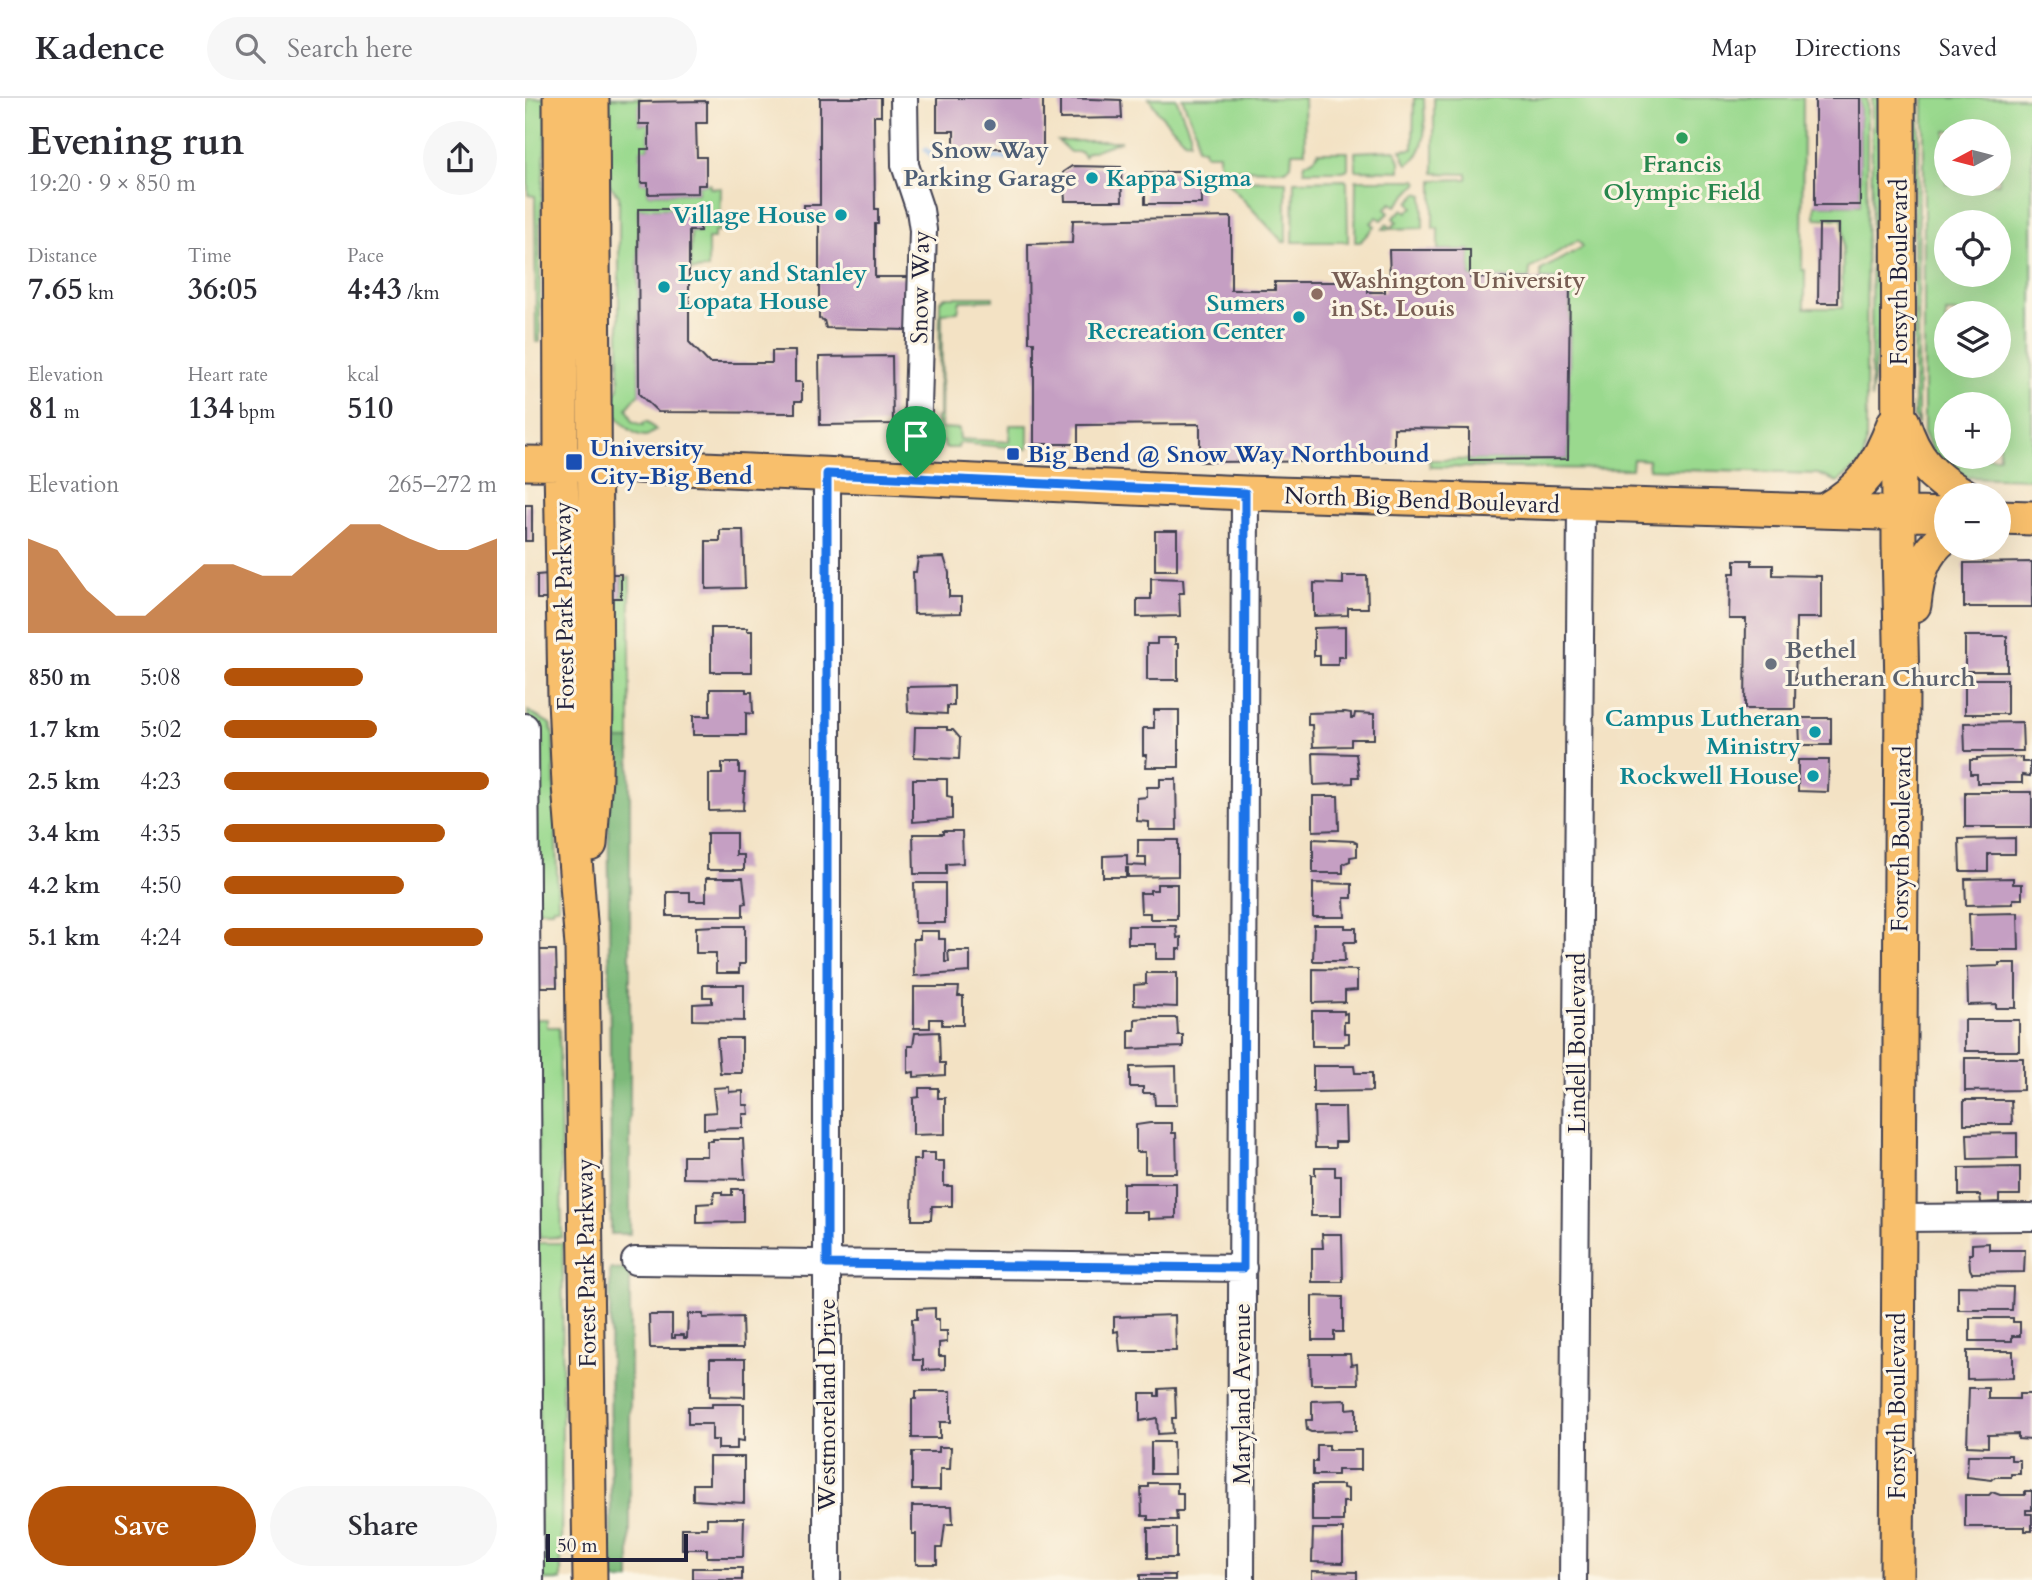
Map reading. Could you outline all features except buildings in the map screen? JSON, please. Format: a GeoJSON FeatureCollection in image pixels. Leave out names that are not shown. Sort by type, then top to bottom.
{"type":"FeatureCollection","features":[{"type":"Feature","properties":{"kind":"main road","name":"Forest Park Parkway"},"geometry":{"type":"LineString","coordinates":[[560,98],[577,463]]}},
{"type":"Feature","properties":{"kind":"main road","name":"Forest Park Parkway"},"geometry":{"type":"LineString","coordinates":[[590,1580],[582,946],[566,728],[592,98]]}},
{"type":"Feature","properties":{"kind":"main road","name":"Forsyth Boulevard"},"geometry":{"type":"LineString","coordinates":[[1897,1580],[1902,687],[1898,98]]}},
{"type":"Feature","properties":{"kind":"main road"},"geometry":{"type":"LineString","coordinates":[[1899,410],[1914,453],[1945,483]]}},
{"type":"Feature","properties":{"kind":"main road"},"geometry":{"type":"LineString","coordinates":[[1824,512],[1862,485],[1882,451],[1899,410]]}},
{"type":"Feature","properties":{"kind":"main road","name":"North Big Bend Boulevard"},"geometry":{"type":"LineString","coordinates":[[525,463],[577,463],[1245,493],[1934,515]]}},
{"type":"Feature","properties":{"kind":"main road"},"geometry":{"type":"LineString","coordinates":[[1902,687],[1921,565],[1934,545]]}},
{"type":"Feature","properties":{"kind":"street","name":"Snow Way"},"geometry":{"type":"LineString","coordinates":[[904,98],[905,165],[920,210],[923,230],[916,478]]}},
{"type":"Feature","properties":{"kind":"street","name":"Westmoreland Drive"},"geometry":{"type":"LineString","coordinates":[[827,474],[827,1580]]}},
{"type":"Feature","properties":{"kind":"street","name":"Maryland Avenue"},"geometry":{"type":"LineString","coordinates":[[1241,1580],[1245,493]]}},
{"type":"Feature","properties":{"kind":"street","name":"Lindell Boulevard"},"geometry":{"type":"LineString","coordinates":[[1573,1580],[1581,505]]}},
{"type":"Feature","properties":{"kind":"street"},"geometry":{"type":"LineString","coordinates":[[526,727],[526,1260],[530,1580]]}},
{"type":"Feature","properties":{"kind":"street"},"geometry":{"type":"LineString","coordinates":[[1898,1218],[2032,1217]]}},
{"type":"Feature","properties":{"kind":"street"},"geometry":{"type":"LineString","coordinates":[[635,1261],[1243,1268]]}},
{"type":"Feature","properties":{"kind":"green space"},"geometry":{"type":"Polygon","coordinates":[[[527,98],[548,98],[540,228],[540,342],[536,342],[535,196],[528,195],[527,98]]]}},
{"type":"Feature","properties":{"kind":"green space"},"geometry":{"type":"Polygon","coordinates":[[[607,98],[640,98],[639,124],[649,124],[649,149],[641,150],[641,182],[648,183],[648,194],[698,193],[698,185],[710,184],[710,188],[721,188],[720,231],[714,231],[714,239],[708,239],[708,269],[691,270],[691,232],[700,232],[700,209],[638,209],[639,394],[627,408],[633,422],[643,425],[648,422],[656,430],[646,436],[635,433],[624,424],[615,413],[612,403],[619,388],[619,196],[608,183],[607,98]]]}},
{"type":"Feature","properties":{"kind":"green space"},"geometry":{"type":"Polygon","coordinates":[[[1149,98],[1176,98],[1190,133],[1190,141],[1184,140],[1149,98]]]}},
{"type":"Feature","properties":{"kind":"green space"},"geometry":{"type":"Polygon","coordinates":[[[1182,98],[1304,98],[1305,152],[1292,152],[1291,165],[1286,170],[1222,169],[1219,154],[1205,154],[1204,149],[1197,148],[1196,132],[1182,98]]]}},
{"type":"Feature","properties":{"kind":"green space"},"geometry":{"type":"Polygon","coordinates":[[[1414,98],[1424,98],[1425,125],[1420,151],[1408,164],[1401,150],[1413,149],[1414,98]]]}},
{"type":"Feature","properties":{"kind":"green space"},"geometry":{"type":"Polygon","coordinates":[[[1434,98],[1803,98],[1802,270],[1805,270],[1805,308],[1842,308],[1843,219],[1815,218],[1815,205],[1860,205],[1860,98],[1867,98],[1866,443],[1863,461],[1838,482],[1818,474],[1649,469],[1648,460],[1633,459],[1632,469],[1430,467],[1429,460],[1568,459],[1570,280],[1541,279],[1541,270],[1583,247],[1578,240],[1530,269],[1529,279],[1470,278],[1470,250],[1438,250],[1438,229],[1433,228],[1433,180],[1467,179],[1467,174],[1434,173],[1434,98]]]}},
{"type":"Feature","properties":{"kind":"green space"},"geometry":{"type":"Polygon","coordinates":[[[1872,98],[1880,98],[1880,320],[1871,399],[1872,98]]]}},
{"type":"Feature","properties":{"kind":"green space"},"geometry":{"type":"Polygon","coordinates":[[[1914,98],[1919,98],[1918,425],[1914,416],[1914,98]]]}},
{"type":"Feature","properties":{"kind":"green space"},"geometry":{"type":"Polygon","coordinates":[[[1924,98],[2032,98],[2032,479],[1963,477],[1951,469],[2011,469],[2011,392],[1934,392],[1934,454],[1924,432],[1924,98]]]}},
{"type":"Feature","properties":{"kind":"green space"},"geometry":{"type":"Polygon","coordinates":[[[1058,141],[1121,141],[1087,153],[1084,157],[1081,152],[1070,152],[1058,141]]]}},
{"type":"Feature","properties":{"kind":"green space"},"geometry":{"type":"Polygon","coordinates":[[[1395,150],[1400,161],[1400,171],[1356,170],[1355,152],[1395,150]]]}},
{"type":"Feature","properties":{"kind":"green space"},"geometry":{"type":"Polygon","coordinates":[[[1318,152],[1348,152],[1348,169],[1304,171],[1304,164],[1315,158],[1318,152]]]}},
{"type":"Feature","properties":{"kind":"green space"},"geometry":{"type":"Polygon","coordinates":[[[1225,180],[1286,181],[1286,242],[1283,242],[1225,180]]]}},
{"type":"Feature","properties":{"kind":"green space"},"geometry":{"type":"Polygon","coordinates":[[[1345,180],[1348,242],[1293,242],[1294,181],[1345,180]]]}},
{"type":"Feature","properties":{"kind":"green space"},"geometry":{"type":"Polygon","coordinates":[[[1356,180],[1416,180],[1418,183],[1396,206],[1391,203],[1385,209],[1389,213],[1382,220],[1377,217],[1371,223],[1375,226],[1360,242],[1355,242],[1356,180]]]}},
{"type":"Feature","properties":{"kind":"green space"},"geometry":{"type":"Polygon","coordinates":[[[1418,193],[1423,195],[1423,228],[1383,229],[1387,224],[1391,228],[1397,222],[1393,218],[1403,209],[1407,212],[1413,207],[1409,202],[1418,193]]]}},
{"type":"Feature","properties":{"kind":"green space"},"geometry":{"type":"Polygon","coordinates":[[[945,297],[993,297],[993,300],[960,301],[958,312],[942,313],[941,428],[959,429],[960,439],[1009,442],[1010,425],[1028,425],[1028,449],[959,443],[958,448],[945,448],[944,442],[936,441],[939,417],[940,301],[945,297]]]}},
{"type":"Feature","properties":{"kind":"green space"},"geometry":{"type":"Polygon","coordinates":[[[622,577],[630,577],[630,740],[608,740],[610,598],[622,596],[622,577]]]}},
{"type":"Feature","properties":{"kind":"green space"},"geometry":{"type":"Polygon","coordinates":[[[528,711],[550,724],[553,733],[558,907],[553,907],[552,910],[534,910],[528,711]]]}},
{"type":"Feature","properties":{"kind":"green space"},"geometry":{"type":"Polygon","coordinates":[[[608,740],[630,740],[630,1234],[611,1234],[608,740]]]}},
{"type":"Feature","properties":{"kind":"green space"},"geometry":{"type":"Polygon","coordinates":[[[535,1019],[547,1019],[547,1027],[559,1027],[562,1237],[539,1238],[535,1019]]]}},
{"type":"Feature","properties":{"kind":"green space"},"geometry":{"type":"Polygon","coordinates":[[[537,1243],[563,1243],[561,1580],[540,1580],[537,1243]]]}},
{"type":"Feature","properties":{"kind":"green space"},"geometry":{"type":"Polygon","coordinates":[[[610,1269],[630,1270],[630,1580],[611,1580],[610,1269]]]}},
{"type":"Feature","properties":{"kind":"waterway"},"geometry":{"type":"LineString","coordinates":[[926,150],[933,156],[946,159],[1036,157]]}},
{"type":"Feature","properties":{"kind":"place","name":"Snow Way Parking Garage"},"geometry":{"type":"Point","coordinates":[990,125]}},
{"type":"Feature","properties":{"kind":"place","name":"Francis Olympic Field"},"geometry":{"type":"Point","coordinates":[1682,138]}},
{"type":"Feature","properties":{"kind":"place","name":"Kappa Sigma"},"geometry":{"type":"Point","coordinates":[1092,178]}},
{"type":"Feature","properties":{"kind":"place","name":"Village House"},"geometry":{"type":"Point","coordinates":[841,215]}},
{"type":"Feature","properties":{"kind":"place","name":"Lucy and Stanley Lopata House"},"geometry":{"type":"Point","coordinates":[664,287]}},
{"type":"Feature","properties":{"kind":"place","name":"Washington University in St. Louis"},"geometry":{"type":"Point","coordinates":[1317,294]}},
{"type":"Feature","properties":{"kind":"place","name":"Sumers Recreation Center"},"geometry":{"type":"Point","coordinates":[1299,317]}},
{"type":"Feature","properties":{"kind":"place","name":"Big Bend @ Snow Way Northbound"},"geometry":{"type":"Point","coordinates":[1013,454]}},
{"type":"Feature","properties":{"kind":"place","name":"University City-Big Bend"},"geometry":{"type":"Point","coordinates":[574,462]}},
{"type":"Feature","properties":{"kind":"place","name":"Bethel Lutheran Church"},"geometry":{"type":"Point","coordinates":[1771,664]}},
{"type":"Feature","properties":{"kind":"place","name":"Campus Lutheran Ministry"},"geometry":{"type":"Point","coordinates":[1815,732]}},
{"type":"Feature","properties":{"kind":"place","name":"Rockwell House"},"geometry":{"type":"Point","coordinates":[1813,776]}},
{"type":"Feature","properties":{"kind":"route"},"geometry":{"type":"LineString","coordinates":[[827,474],[916,478],[1245,493],[1243,1268],[827,1264],[827,474]]}}]}
